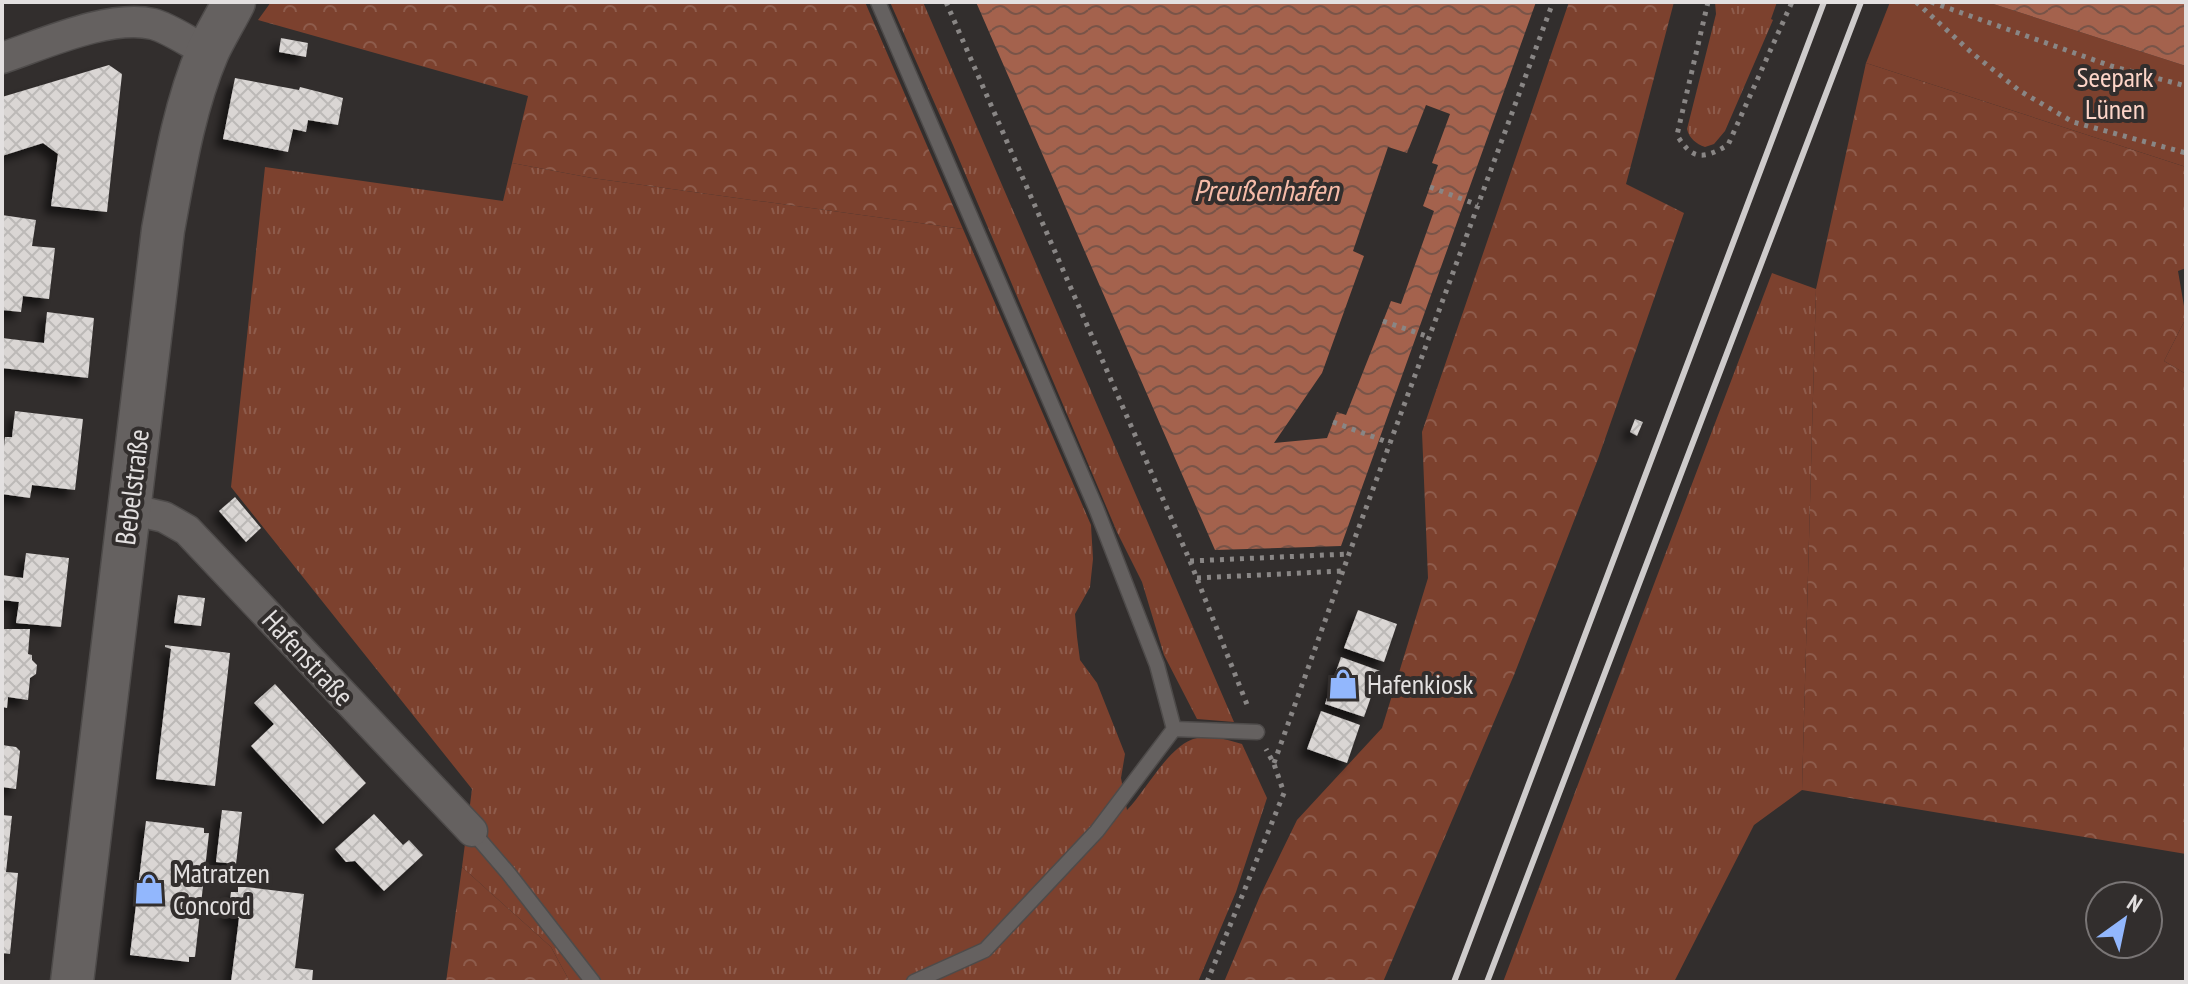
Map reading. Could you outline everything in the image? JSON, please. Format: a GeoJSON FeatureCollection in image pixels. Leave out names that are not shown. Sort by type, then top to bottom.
{"type":"FeatureCollection","features":[{"type":"Feature","properties":{"kind":"main road","name":"Bebelstraße"},"geometry":{"type":"LineString","coordinates":[[72,982],[163,230],[177,154],[192,97],[208,52],[234,2]]}},
{"type":"Feature","properties":{"kind":"street"},"geometry":{"type":"LineString","coordinates":[[2,58],[102,25],[128,22],[151,13],[208,52]]}},
{"type":"Feature","properties":{"kind":"street","name":"Hafenstraße"},"geometry":{"type":"LineString","coordinates":[[129,509],[164,517],[187,530],[472,831]]}},
{"type":"Feature","properties":{"kind":"lane"},"geometry":{"type":"LineString","coordinates":[[878,2],[1096,508],[1157,665],[1174,729]]}},
{"type":"Feature","properties":{"kind":"lane"},"geometry":{"type":"LineString","coordinates":[[1174,729],[1257,732]]}},
{"type":"Feature","properties":{"kind":"lane"},"geometry":{"type":"LineString","coordinates":[[914,982],[985,950],[1097,831],[1174,729]]}},
{"type":"Feature","properties":{"kind":"lane"},"geometry":{"type":"LineString","coordinates":[[472,831],[593,982]]}},
{"type":"Feature","properties":{"kind":"path"},"geometry":{"type":"LineString","coordinates":[[946,2],[1190,561],[1284,793],[1207,982]]}},
{"type":"Feature","properties":{"kind":"path"},"geometry":{"type":"LineString","coordinates":[[1274,764],[1553,2]]}},
{"type":"Feature","properties":{"kind":"path"},"geometry":{"type":"LineString","coordinates":[[1708,2],[1677,135],[1685,148],[1697,156],[1712,154],[1728,145],[1792,2]]}},
{"type":"Feature","properties":{"kind":"path"},"geometry":{"type":"LineString","coordinates":[[1916,2],[2020,91],[2073,122],[2186,153]]}},
{"type":"Feature","properties":{"kind":"path"},"geometry":{"type":"LineString","coordinates":[[1931,2],[2111,66],[2186,86]]}},
{"type":"Feature","properties":{"kind":"path"},"geometry":{"type":"LineString","coordinates":[[1430,187],[1478,205]]}},
{"type":"Feature","properties":{"kind":"path"},"geometry":{"type":"LineString","coordinates":[[1383,321],[1429,337]]}},
{"type":"Feature","properties":{"kind":"path"},"geometry":{"type":"LineString","coordinates":[[1333,422],[1390,443]]}},
{"type":"Feature","properties":{"kind":"path"},"geometry":{"type":"LineString","coordinates":[[1190,561],[1349,554]]}},
{"type":"Feature","properties":{"kind":"path"},"geometry":{"type":"LineString","coordinates":[[1197,578],[1343,571]]}},
{"type":"Feature","properties":{"kind":"green space"},"geometry":{"type":"Polygon","coordinates":[[[271,2],[865,2],[963,229],[592,178],[512,163],[528,96],[258,20],[271,2]]]}},
{"type":"Feature","properties":{"kind":"green space"},"geometry":{"type":"Polygon","coordinates":[[[890,2],[923,2],[1234,722],[1197,719],[1164,655],[1142,582],[1117,532],[890,2]]]}},
{"type":"Feature","properties":{"kind":"green space"},"geometry":{"type":"Polygon","coordinates":[[[1569,2],[1674,2],[1626,184],[1684,213],[1598,459],[1514,675],[1383,982],[1224,982],[1260,896],[1297,820],[1382,728],[1428,578],[1422,432],[1569,2]]]}},
{"type":"Feature","properties":{"kind":"green space"},"geometry":{"type":"Polygon","coordinates":[[[1715,2],[1777,2],[1773,20],[1725,131],[1714,144],[1705,147],[1693,140],[1687,129],[1716,14],[1715,2]]]}},
{"type":"Feature","properties":{"kind":"green space","name":"Seepark Lünen"},"geometry":{"type":"Polygon","coordinates":[[[1890,2],[1987,2],[2186,66],[2186,167],[1866,63],[1890,2]]]}},
{"type":"Feature","properties":{"kind":"green space"},"geometry":{"type":"Polygon","coordinates":[[[1866,63],[2186,167],[2186,268],[2178,271],[2186,318],[2164,361],[2186,374],[2186,854],[1802,790],[1816,289],[1866,63]]]}},
{"type":"Feature","properties":{"kind":"green space"},"geometry":{"type":"Polygon","coordinates":[[[512,163],[592,178],[963,229],[1091,525],[1093,559],[1090,587],[1075,614],[1077,637],[1080,660],[1097,683],[1125,754],[1121,778],[1127,810],[1177,749],[1203,737],[1242,744],[1267,798],[1236,892],[1198,982],[570,982],[551,947],[462,867],[472,789],[231,487],[265,167],[503,201],[512,163]]]}},
{"type":"Feature","properties":{"kind":"green space"},"geometry":{"type":"Polygon","coordinates":[[[1772,273],[1816,289],[1802,790],[1754,825],[1674,982],[1503,982],[1772,273]]]}},
{"type":"Feature","properties":{"kind":"green space"},"geometry":{"type":"Polygon","coordinates":[[[2186,318],[2186,374],[2164,361],[2186,318]]]}},
{"type":"Feature","properties":{"kind":"green space"},"geometry":{"type":"Polygon","coordinates":[[[462,867],[551,947],[570,982],[446,982],[462,867]]]}},
{"type":"Feature","properties":{"kind":"water","name":"Preußenhafen"},"geometry":{"type":"Polygon","coordinates":[[[976,2],[1536,2],[1341,546],[1215,550],[976,2]]]}},
{"type":"Feature","properties":{"kind":"water"},"geometry":{"type":"Polygon","coordinates":[[[1987,2],[2186,2],[2186,66],[1987,2]]]}},
{"type":"Feature","properties":{"kind":"pier"},"geometry":{"type":"Polygon","coordinates":[[[1426,105],[1450,114],[1432,163],[1438,165],[1423,206],[1434,211],[1401,304],[1391,301],[1346,415],[1337,412],[1327,438],[1274,443],[1322,373],[1364,256],[1353,251],[1388,147],[1407,153],[1426,105]]]}},
{"type":"Feature","properties":{"kind":"building"},"geometry":{"type":"Polygon","coordinates":[[[281,38],[308,43],[306,57],[279,52],[281,38]]]}},
{"type":"Feature","properties":{"kind":"building"},"geometry":{"type":"Polygon","coordinates":[[[109,65],[122,74],[107,212],[51,206],[58,154],[43,143],[2,156],[2,97],[109,65]]]}},
{"type":"Feature","properties":{"kind":"building"},"geometry":{"type":"Polygon","coordinates":[[[235,78],[299,90],[300,87],[343,98],[338,125],[308,120],[306,132],[293,129],[288,152],[223,139],[235,78]]]}},
{"type":"Feature","properties":{"kind":"building"},"geometry":{"type":"Polygon","coordinates":[[[2,215],[36,220],[32,246],[55,248],[49,299],[23,296],[21,312],[2,310],[2,215]]]}},
{"type":"Feature","properties":{"kind":"building"},"geometry":{"type":"Polygon","coordinates":[[[47,312],[94,318],[88,378],[2,368],[2,338],[44,343],[47,312]]]}},
{"type":"Feature","properties":{"kind":"building"},"geometry":{"type":"Polygon","coordinates":[[[15,411],[83,419],[75,490],[32,485],[30,498],[2,494],[2,447],[5,437],[12,437],[15,411]]]}},
{"type":"Feature","properties":{"kind":"building"},"geometry":{"type":"Polygon","coordinates":[[[1635,419],[1643,422],[1637,436],[1630,432],[1635,419]]]}},
{"type":"Feature","properties":{"kind":"building"},"geometry":{"type":"Polygon","coordinates":[[[235,497],[261,528],[246,542],[219,511],[235,497]]]}},
{"type":"Feature","properties":{"kind":"building"},"geometry":{"type":"Polygon","coordinates":[[[26,553],[69,558],[61,627],[16,623],[19,602],[2,600],[2,575],[23,578],[26,553]]]}},
{"type":"Feature","properties":{"kind":"building"},"geometry":{"type":"Polygon","coordinates":[[[178,595],[205,598],[201,626],[174,623],[178,595]]]}},
{"type":"Feature","properties":{"kind":"building"},"geometry":{"type":"Polygon","coordinates":[[[1358,610],[1397,624],[1384,662],[1344,648],[1358,610]]]}},
{"type":"Feature","properties":{"kind":"building"},"geometry":{"type":"Polygon","coordinates":[[[2,629],[30,629],[28,654],[32,655],[37,665],[36,674],[30,678],[28,700],[8,697],[7,708],[2,707],[2,629]]]}},
{"type":"Feature","properties":{"kind":"building"},"geometry":{"type":"Polygon","coordinates":[[[165,645],[230,653],[215,786],[156,779],[171,649],[165,645]]]}},
{"type":"Feature","properties":{"kind":"building"},"geometry":{"type":"Polygon","coordinates":[[[1341,657],[1380,671],[1364,717],[1325,704],[1341,657]]]}},
{"type":"Feature","properties":{"kind":"building"},"geometry":{"type":"Polygon","coordinates":[[[275,684],[366,783],[323,824],[251,746],[274,724],[254,703],[275,684]]]}},
{"type":"Feature","properties":{"kind":"building"},"geometry":{"type":"Polygon","coordinates":[[[1321,711],[1360,725],[1347,763],[1307,749],[1321,711]]]}},
{"type":"Feature","properties":{"kind":"building"},"geometry":{"type":"Polygon","coordinates":[[[2,745],[16,747],[20,751],[16,789],[2,787],[2,745]]]}},
{"type":"Feature","properties":{"kind":"building"},"geometry":{"type":"Polygon","coordinates":[[[222,810],[242,812],[236,864],[216,862],[222,810]]]}},
{"type":"Feature","properties":{"kind":"building"},"geometry":{"type":"Polygon","coordinates":[[[374,814],[403,845],[409,840],[423,855],[384,891],[355,861],[346,862],[335,849],[374,814]]]}},
{"type":"Feature","properties":{"kind":"building"},"geometry":{"type":"Polygon","coordinates":[[[2,815],[12,816],[6,872],[18,873],[10,954],[2,953],[2,815]]]}},
{"type":"Feature","properties":{"kind":"building"},"geometry":{"type":"Polygon","coordinates":[[[146,821],[204,828],[204,833],[209,833],[195,957],[189,957],[189,962],[130,955],[146,821]]]}},
{"type":"Feature","properties":{"kind":"building"},"geometry":{"type":"Polygon","coordinates":[[[238,886],[304,894],[295,968],[313,970],[312,982],[231,982],[239,918],[228,917],[231,892],[238,892],[238,886]]]}},
{"type":"Feature","properties":{"kind":"railway"},"geometry":{"type":"LineString","coordinates":[[1454,982],[1824,2]]}},
{"type":"Feature","properties":{"kind":"railway"},"geometry":{"type":"LineString","coordinates":[[1487,982],[1861,2]]}},
{"type":"Feature","properties":{"kind":"place","name":"Hafenkiosk"},"geometry":{"type":"Point","coordinates":[1343,684]}},
{"type":"Feature","properties":{"kind":"place","name":"Matratzen Concord"},"geometry":{"type":"Point","coordinates":[149,889]}}]}
